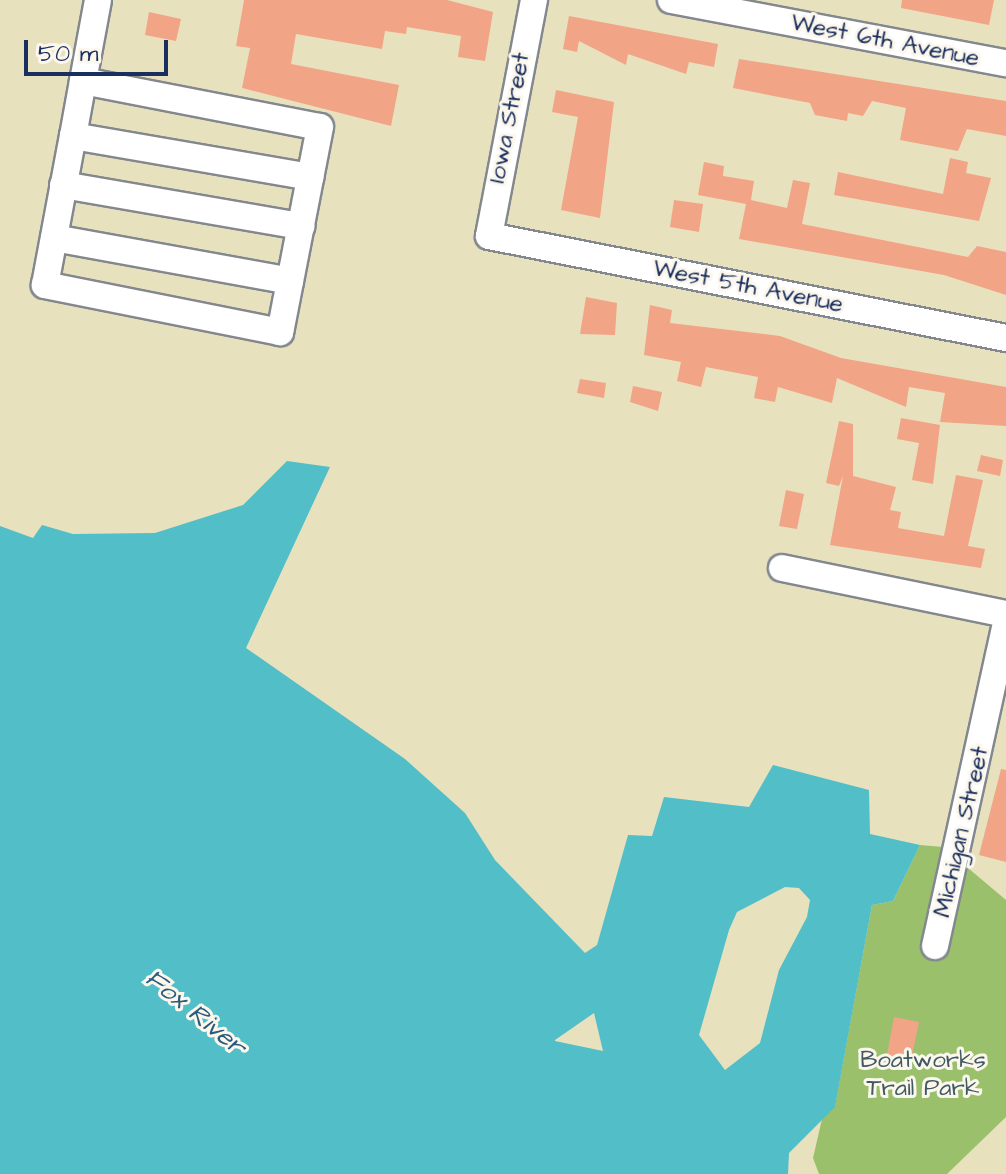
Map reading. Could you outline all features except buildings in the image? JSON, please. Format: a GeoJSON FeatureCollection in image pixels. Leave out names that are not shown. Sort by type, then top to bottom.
{"type":"FeatureCollection","features":[{"type":"Feature","properties":{"kind":"street"},"geometry":{"type":"LineString","coordinates":[[83,81],[320,127],[280,332],[45,285],[98,0]]}},
{"type":"Feature","properties":{"kind":"street","name":"Iowa Street"},"geometry":{"type":"LineString","coordinates":[[489,236],[534,0]]}},
{"type":"Feature","properties":{"kind":"street","name":"West 6th Avenue"},"geometry":{"type":"LineString","coordinates":[[671,0],[1006,63]]}},
{"type":"Feature","properties":{"kind":"street"},"geometry":{"type":"LineString","coordinates":[[73,136],[310,177]]}},
{"type":"Feature","properties":{"kind":"street"},"geometry":{"type":"LineString","coordinates":[[63,185],[301,226]]}},
{"type":"Feature","properties":{"kind":"street","name":"West 5th Avenue"},"geometry":{"type":"LineString","coordinates":[[489,236],[1006,338]]}},
{"type":"Feature","properties":{"kind":"street"},"geometry":{"type":"LineString","coordinates":[[54,238],[290,281]]}},
{"type":"Feature","properties":{"kind":"street"},"geometry":{"type":"LineString","coordinates":[[782,568],[1005,611]]}},
{"type":"Feature","properties":{"kind":"street","name":"Michigan Street"},"geometry":{"type":"LineString","coordinates":[[935,946],[1005,611]]}},
{"type":"Feature","properties":{"kind":"green space","name":"Boatworks Trail Park"},"geometry":{"type":"Polygon","coordinates":[[[920,845],[943,847],[1006,900],[1006,1117],[947,1174],[819,1174],[813,1158],[822,1119],[835,1106],[872,905],[893,901],[920,845]]]}},
{"type":"Feature","properties":{"kind":"water","name":"Fox River"},"geometry":{"type":"Polygon","coordinates":[[[287,461],[330,467],[246,648],[405,759],[465,813],[495,860],[585,953],[597,945],[628,835],[652,836],[664,797],[749,807],[773,765],[869,790],[870,834],[920,845],[893,901],[872,905],[835,1107],[789,1153],[788,1174],[0,1174],[0,526],[33,538],[42,525],[73,534],[155,533],[243,505],[287,461]],[[785,887],[737,912],[729,930],[699,1035],[725,1070],[760,1043],[779,970],[807,917],[810,900],[799,888],[785,887]],[[594,1013],[555,1040],[555,1041],[603,1051],[594,1013]]]}}]}
